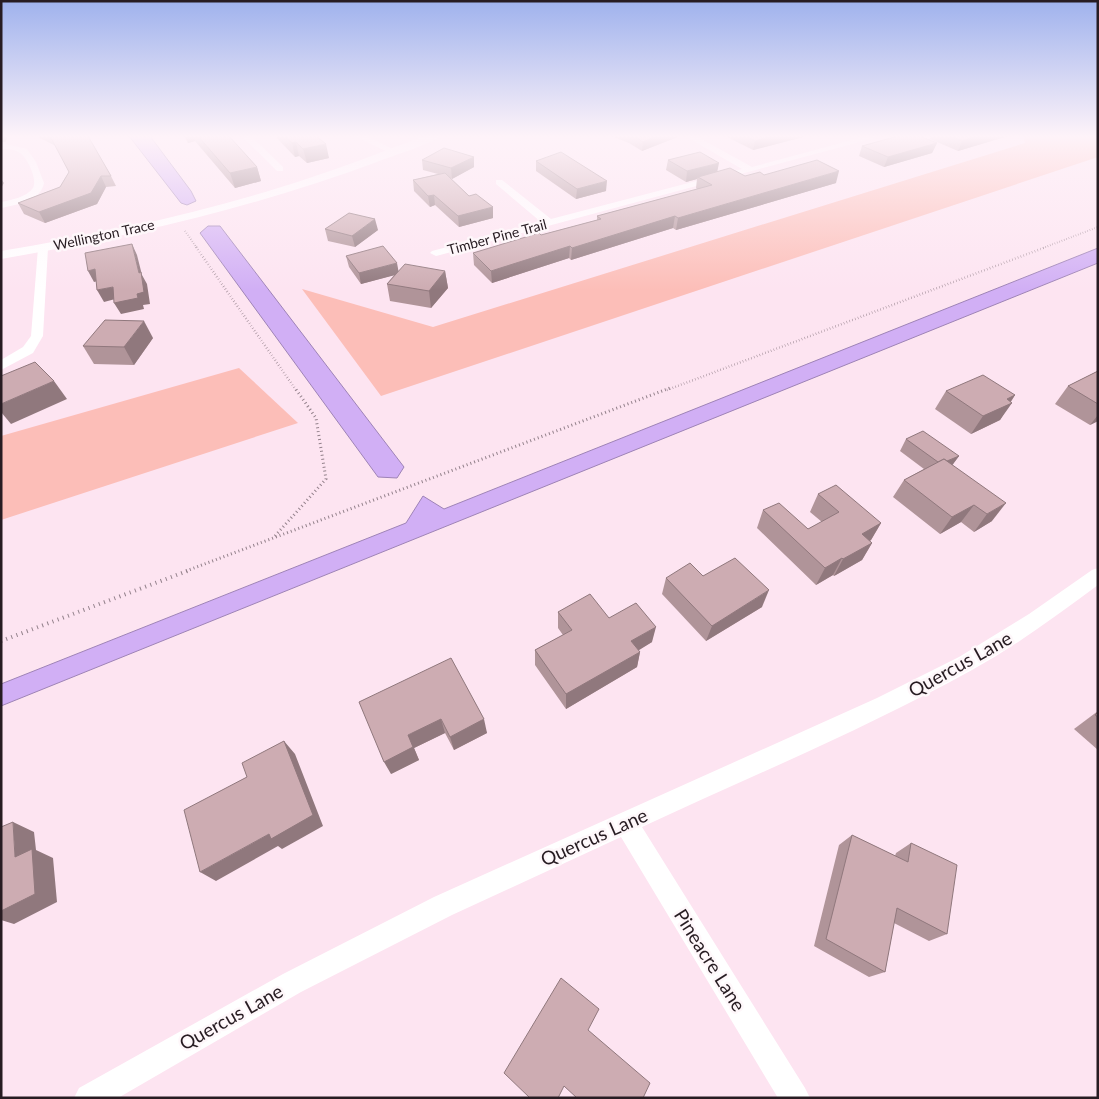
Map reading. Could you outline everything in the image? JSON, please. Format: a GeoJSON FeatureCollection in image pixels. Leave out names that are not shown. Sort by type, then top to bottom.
{"type":"FeatureCollection","features":[{"type":"Feature","properties":{"kind":"street"},"geometry":{"type":"LineString","coordinates":[[1,206],[32,193],[38,187]]}},
{"type":"Feature","properties":{"kind":"street","name":"Wellington Trace"},"geometry":{"type":"LineString","coordinates":[[1,255],[178,220],[292,187]]}},
{"type":"Feature","properties":{"kind":"street"},"geometry":{"type":"LineString","coordinates":[[505,187],[549,223]]}},
{"type":"Feature","properties":{"kind":"street","name":"Timber Pine Trail"},"geometry":{"type":"LineString","coordinates":[[436,253],[685,187]]}},
{"type":"Feature","properties":{"kind":"street"},"geometry":{"type":"LineString","coordinates":[[1,366],[28,350],[36,336],[43,248]]}},
{"type":"Feature","properties":{"kind":"street","name":"Quercus Lane"},"geometry":{"type":"LineString","coordinates":[[89,1098],[292,983],[443,906],[884,706],[966,663],[1036,620],[1098,575]]}},
{"type":"Feature","properties":{"kind":"street","name":"Pineacre Lane"},"geometry":{"type":"LineString","coordinates":[[626,823],[795,1098]]}},
{"type":"Feature","properties":{"kind":"path"},"geometry":{"type":"LineString","coordinates":[[178,220],[316,418],[326,479],[275,537]]}},
{"type":"Feature","properties":{"kind":"path"},"geometry":{"type":"LineString","coordinates":[[1,641],[1098,228]]}},
{"type":"Feature","properties":{"kind":"shaded area"},"geometry":{"type":"Polygon","coordinates":[[[169,187],[188,187],[196,201],[187,205],[181,203],[169,187]]]}},
{"type":"Feature","properties":{"kind":"shaded area"},"geometry":{"type":"Polygon","coordinates":[[[883,187],[1007,187],[381,396],[302,289],[433,327],[883,187]]]}},
{"type":"Feature","properties":{"kind":"shaded area"},"geometry":{"type":"Polygon","coordinates":[[[208,226],[220,226],[404,467],[397,478],[378,477],[200,233],[208,226]]]}},
{"type":"Feature","properties":{"kind":"shaded area"},"geometry":{"type":"Polygon","coordinates":[[[1098,248],[1098,263],[1,706],[1,684],[406,523],[423,496],[444,509],[1098,248]]]}},
{"type":"Feature","properties":{"kind":"shaded area"},"geometry":{"type":"Polygon","coordinates":[[[239,368],[298,423],[1,520],[1,436],[239,368]]]}},
{"type":"Feature","properties":{"kind":"building"},"geometry":{"type":"Polygon","coordinates":[[[59,187],[94,187],[91,193],[39,212],[18,203],[59,187]]]}},
{"type":"Feature","properties":{"kind":"building"},"geometry":{"type":"Polygon","coordinates":[[[420,187],[460,187],[469,196],[476,194],[493,207],[458,216],[434,195],[428,196],[420,187]]]}},
{"type":"Feature","properties":{"kind":"building"},"geometry":{"type":"Polygon","coordinates":[[[704,187],[783,187],[678,218],[675,216],[572,248],[570,246],[491,271],[473,253],[539,233],[541,235],[601,219],[597,216],[704,187]]]}},
{"type":"Feature","properties":{"kind":"building"},"geometry":{"type":"Polygon","coordinates":[[[349,213],[375,219],[352,236],[325,229],[349,213]]]}},
{"type":"Feature","properties":{"kind":"building"},"geometry":{"type":"Polygon","coordinates":[[[132,244],[139,273],[141,272],[144,292],[137,294],[138,298],[114,303],[113,287],[97,290],[95,269],[88,271],[85,253],[132,244]]]}},
{"type":"Feature","properties":{"kind":"building"},"geometry":{"type":"Polygon","coordinates":[[[383,246],[397,263],[359,273],[346,256],[383,246]]]}},
{"type":"Feature","properties":{"kind":"building"},"geometry":{"type":"Polygon","coordinates":[[[405,264],[445,271],[429,291],[387,284],[405,264]]]}},
{"type":"Feature","properties":{"kind":"building"},"geometry":{"type":"Polygon","coordinates":[[[105,320],[144,321],[124,347],[83,346],[105,320]]]}},
{"type":"Feature","properties":{"kind":"building"},"geometry":{"type":"Polygon","coordinates":[[[35,362],[54,381],[1,404],[1,376],[35,362]]]}},
{"type":"Feature","properties":{"kind":"building"},"geometry":{"type":"Polygon","coordinates":[[[1098,371],[1098,404],[1068,386],[1098,371]]]}},
{"type":"Feature","properties":{"kind":"building"},"geometry":{"type":"Polygon","coordinates":[[[983,375],[1015,395],[1007,399],[1012,403],[983,416],[946,391],[983,375]]]}},
{"type":"Feature","properties":{"kind":"building"},"geometry":{"type":"Polygon","coordinates":[[[923,431],[959,456],[947,461],[944,459],[938,462],[906,439],[923,431]]]}},
{"type":"Feature","properties":{"kind":"building"},"geometry":{"type":"Polygon","coordinates":[[[944,459],[1006,503],[987,514],[974,505],[952,517],[904,480],[944,459]]]}},
{"type":"Feature","properties":{"kind":"building"},"geometry":{"type":"Polygon","coordinates":[[[836,485],[881,523],[862,534],[872,543],[825,568],[763,510],[779,503],[808,529],[839,512],[818,494],[836,485]]]}},
{"type":"Feature","properties":{"kind":"building"},"geometry":{"type":"Polygon","coordinates":[[[735,558],[769,590],[712,626],[666,578],[690,563],[703,576],[735,558]]]}},
{"type":"Feature","properties":{"kind":"building"},"geometry":{"type":"Polygon","coordinates":[[[590,594],[609,618],[636,603],[656,627],[631,641],[640,652],[566,694],[535,650],[572,630],[558,612],[590,594]]]}},
{"type":"Feature","properties":{"kind":"building"},"geometry":{"type":"Polygon","coordinates":[[[451,658],[484,719],[450,737],[441,719],[408,735],[413,747],[384,762],[359,702],[451,658]]]}},
{"type":"Feature","properties":{"kind":"building"},"geometry":{"type":"Polygon","coordinates":[[[284,741],[313,815],[271,839],[269,834],[200,872],[184,810],[247,777],[242,763],[284,741]]]}},
{"type":"Feature","properties":{"kind":"building"},"geometry":{"type":"Polygon","coordinates":[[[13,822],[15,857],[32,849],[35,894],[1,911],[1,827],[13,822]]]}},
{"type":"Feature","properties":{"kind":"building"},"geometry":{"type":"Polygon","coordinates":[[[852,835],[908,862],[911,843],[957,865],[947,934],[897,908],[885,972],[826,939],[852,835]]]}},
{"type":"Feature","properties":{"kind":"building"},"geometry":{"type":"Polygon","coordinates":[[[561,978],[599,1009],[588,1030],[650,1083],[643,1098],[577,1098],[564,1086],[558,1098],[530,1098],[504,1073],[561,978]]]}}]}
